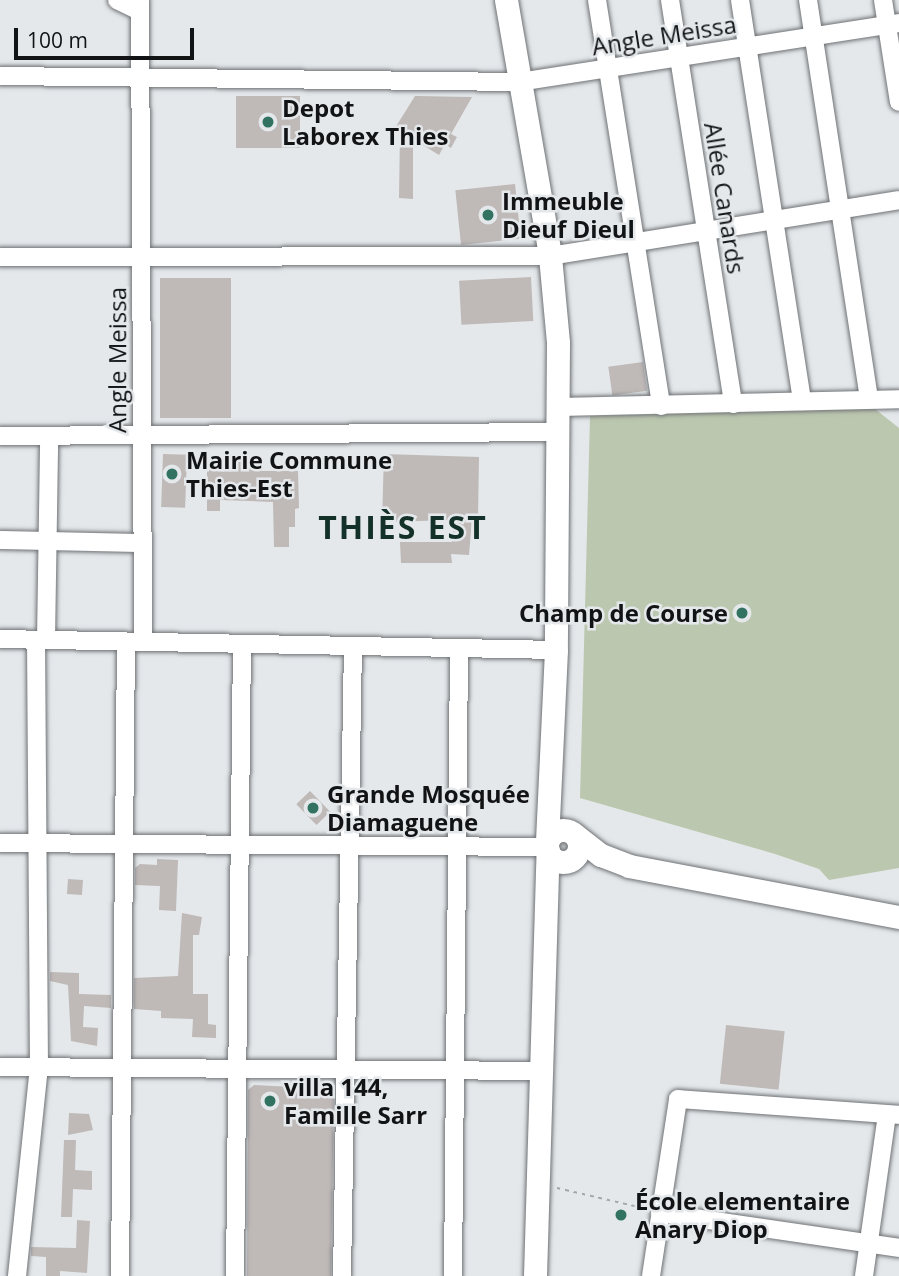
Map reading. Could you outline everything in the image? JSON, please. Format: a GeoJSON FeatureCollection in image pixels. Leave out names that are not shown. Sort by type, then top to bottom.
{"type":"FeatureCollection","features":[{"type":"Feature","properties":{"kind":"main road"},"geometry":{"type":"LineString","coordinates":[[506,0],[550,256],[560,432],[552,787],[555,852],[543,911],[543,1071],[535,1276]]}},
{"type":"Feature","properties":{"kind":"main road"},"geometry":{"type":"LineString","coordinates":[[552,787],[579,845],[555,852]]}},
{"type":"Feature","properties":{"kind":"main road"},"geometry":{"type":"LineString","coordinates":[[573,833],[601,855],[629,866]]}},
{"type":"Feature","properties":{"kind":"main road"},"geometry":{"type":"LineString","coordinates":[[555,852],[899,917]]}},
{"type":"Feature","properties":{"kind":"street"},"geometry":{"type":"LineString","coordinates":[[117,0],[140,5]]}},
{"type":"Feature","properties":{"kind":"street"},"geometry":{"type":"LineString","coordinates":[[597,0],[661,406]]}},
{"type":"Feature","properties":{"kind":"street","name":"Allée Canards"},"geometry":{"type":"LineString","coordinates":[[670,0],[733,404]]}},
{"type":"Feature","properties":{"kind":"street"},"geometry":{"type":"LineString","coordinates":[[740,0],[802,401]]}},
{"type":"Feature","properties":{"kind":"street"},"geometry":{"type":"LineString","coordinates":[[808,0],[870,399]]}},
{"type":"Feature","properties":{"kind":"street"},"geometry":{"type":"LineString","coordinates":[[883,0],[893,24],[899,102]]}},
{"type":"Feature","properties":{"kind":"street","name":"Angle Meissa"},"geometry":{"type":"LineString","coordinates":[[120,1276],[124,844],[142,543],[140,5]]}},
{"type":"Feature","properties":{"kind":"street","name":"Angle Meissa"},"geometry":{"type":"LineString","coordinates":[[0,76],[520,82],[893,24]]}},
{"type":"Feature","properties":{"kind":"street"},"geometry":{"type":"LineString","coordinates":[[0,257],[142,259],[550,256],[899,200]]}},
{"type":"Feature","properties":{"kind":"street"},"geometry":{"type":"LineString","coordinates":[[559,407],[899,399]]}},
{"type":"Feature","properties":{"kind":"street"},"geometry":{"type":"LineString","coordinates":[[0,436],[141,438],[560,432]]}},
{"type":"Feature","properties":{"kind":"street"},"geometry":{"type":"LineString","coordinates":[[17,1276],[39,1067],[37,843],[49,438]]}},
{"type":"Feature","properties":{"kind":"street"},"geometry":{"type":"LineString","coordinates":[[0,540],[142,543]]}},
{"type":"Feature","properties":{"kind":"street"},"geometry":{"type":"LineString","coordinates":[[0,639],[556,650]]}},
{"type":"Feature","properties":{"kind":"street"},"geometry":{"type":"LineString","coordinates":[[235,1276],[242,644]]}},
{"type":"Feature","properties":{"kind":"street"},"geometry":{"type":"LineString","coordinates":[[342,1276],[353,646]]}},
{"type":"Feature","properties":{"kind":"street"},"geometry":{"type":"LineString","coordinates":[[453,1276],[459,648]]}},
{"type":"Feature","properties":{"kind":"street"},"geometry":{"type":"LineString","coordinates":[[0,843],[457,846],[555,852]]}},
{"type":"Feature","properties":{"kind":"street"},"geometry":{"type":"LineString","coordinates":[[0,1066],[543,1071]]}},
{"type":"Feature","properties":{"kind":"street"},"geometry":{"type":"LineString","coordinates":[[651,1276],[678,1099],[893,1115],[864,1276]]}},
{"type":"Feature","properties":{"kind":"street"},"geometry":{"type":"LineString","coordinates":[[660,1213],[899,1248]]}},
{"type":"Feature","properties":{"kind":"path"},"geometry":{"type":"LineString","coordinates":[[539,1184],[660,1213]]}},
{"type":"Feature","properties":{"kind":"green space","name":"Champ de Course"},"geometry":{"type":"Polygon","coordinates":[[[875,409],[899,428],[899,868],[829,880],[819,869],[775,854],[580,798],[590,416],[875,409]]]}},
{"type":"Feature","properties":{"kind":"building","name":"Depot Laborex Thies"},"geometry":{"type":"Polygon","coordinates":[[[236,96],[300,96],[300,148],[236,148],[236,96]]]}},
{"type":"Feature","properties":{"kind":"building"},"geometry":{"type":"Polygon","coordinates":[[[415,96],[472,97],[451,134],[457,137],[451,148],[445,144],[439,155],[413,139],[413,199],[399,198],[400,131],[395,128],[415,96]]]}},
{"type":"Feature","properties":{"kind":"building","name":"Immeuble Dieuf Dieul"},"geometry":{"type":"Polygon","coordinates":[[[515,184],[521,239],[461,245],[455,190],[515,184]]]}},
{"type":"Feature","properties":{"kind":"building"},"geometry":{"type":"Polygon","coordinates":[[[531,277],[533,321],[461,325],[459,281],[531,277]]]}},
{"type":"Feature","properties":{"kind":"building"},"geometry":{"type":"Polygon","coordinates":[[[160,278],[231,278],[231,418],[160,418],[160,278]]]}},
{"type":"Feature","properties":{"kind":"building"},"geometry":{"type":"Polygon","coordinates":[[[643,362],[647,391],[612,396],[608,367],[643,362]]]}},
{"type":"Feature","properties":{"kind":"building"},"geometry":{"type":"Polygon","coordinates":[[[163,454],[187,455],[185,508],[161,507],[163,454]]]}},
{"type":"Feature","properties":{"kind":"building"},"geometry":{"type":"Polygon","coordinates":[[[384,454],[479,457],[478,518],[472,518],[469,555],[451,554],[452,563],[401,563],[400,542],[452,542],[454,520],[382,522],[384,454]]]}},
{"type":"Feature","properties":{"kind":"building"},"geometry":{"type":"Polygon","coordinates":[[[207,462],[261,462],[261,471],[298,471],[299,508],[295,509],[295,527],[289,527],[289,547],[274,547],[273,502],[220,500],[220,511],[207,511],[207,462]]]}},
{"type":"Feature","properties":{"kind":"building","name":"Grande Mosquée Diamaguene"},"geometry":{"type":"Polygon","coordinates":[[[310,791],[330,812],[316,825],[296,804],[310,791]]]}},
{"type":"Feature","properties":{"kind":"building"},"geometry":{"type":"Polygon","coordinates":[[[157,859],[178,860],[176,911],[159,910],[160,886],[135,885],[135,868],[140,864],[157,865],[157,859]]]}},
{"type":"Feature","properties":{"kind":"building"},"geometry":{"type":"Polygon","coordinates":[[[68,879],[83,880],[82,895],[67,894],[68,879]]]}},
{"type":"Feature","properties":{"kind":"building"},"geometry":{"type":"Polygon","coordinates":[[[182,913],[202,917],[199,935],[193,935],[193,994],[208,994],[208,1024],[216,1025],[216,1038],[192,1037],[193,1019],[161,1018],[161,1011],[134,1009],[134,978],[178,976],[182,913]]]}},
{"type":"Feature","properties":{"kind":"building"},"geometry":{"type":"Polygon","coordinates":[[[50,972],[79,973],[79,994],[111,995],[111,1008],[84,1006],[83,1027],[98,1028],[97,1046],[71,1041],[68,985],[50,981],[50,972]]]}},
{"type":"Feature","properties":{"kind":"building"},"geometry":{"type":"Polygon","coordinates":[[[726,1025],[785,1031],[779,1090],[720,1084],[726,1025]]]}},
{"type":"Feature","properties":{"kind":"building"},"geometry":{"type":"Polygon","coordinates":[[[254,1085],[334,1089],[331,1276],[247,1276],[248,1090],[254,1085]]]}},
{"type":"Feature","properties":{"kind":"building"},"geometry":{"type":"Polygon","coordinates":[[[69,1113],[89,1114],[93,1130],[68,1135],[69,1113]]]}},
{"type":"Feature","properties":{"kind":"building"},"geometry":{"type":"Polygon","coordinates":[[[64,1140],[76,1140],[75,1170],[92,1171],[92,1190],[73,1189],[72,1217],[61,1217],[64,1140]]]}},
{"type":"Feature","properties":{"kind":"building"},"geometry":{"type":"Polygon","coordinates":[[[77,1220],[90,1221],[87,1273],[60,1271],[60,1276],[46,1276],[46,1257],[31,1256],[31,1247],[76,1248],[77,1220]]]}},
{"type":"Feature","properties":{"kind":"place","name":"Depot Laborex Thies"},"geometry":{"type":"Point","coordinates":[268,122]}},
{"type":"Feature","properties":{"kind":"place","name":"Immeuble Dieuf Dieul"},"geometry":{"type":"Point","coordinates":[488,215]}},
{"type":"Feature","properties":{"kind":"place","name":"Mairie Commune Thies-Est"},"geometry":{"type":"Point","coordinates":[172,474]}},
{"type":"Feature","properties":{"kind":"place","name":"Champ de Course"},"geometry":{"type":"Point","coordinates":[742,613]}},
{"type":"Feature","properties":{"kind":"place","name":"Grande Mosquée Diamaguene"},"geometry":{"type":"Point","coordinates":[313,808]}},
{"type":"Feature","properties":{"kind":"place","name":"villa 144, Famille Sarr"},"geometry":{"type":"Point","coordinates":[270,1101]}},
{"type":"Feature","properties":{"kind":"place","name":"École elementaire Anary Diop"},"geometry":{"type":"Point","coordinates":[621,1215]}},
{"type":"Feature","properties":{"kind":"district","name":"THIÈS EST"},"geometry":{"type":"Point","coordinates":[403,527]}}]}
